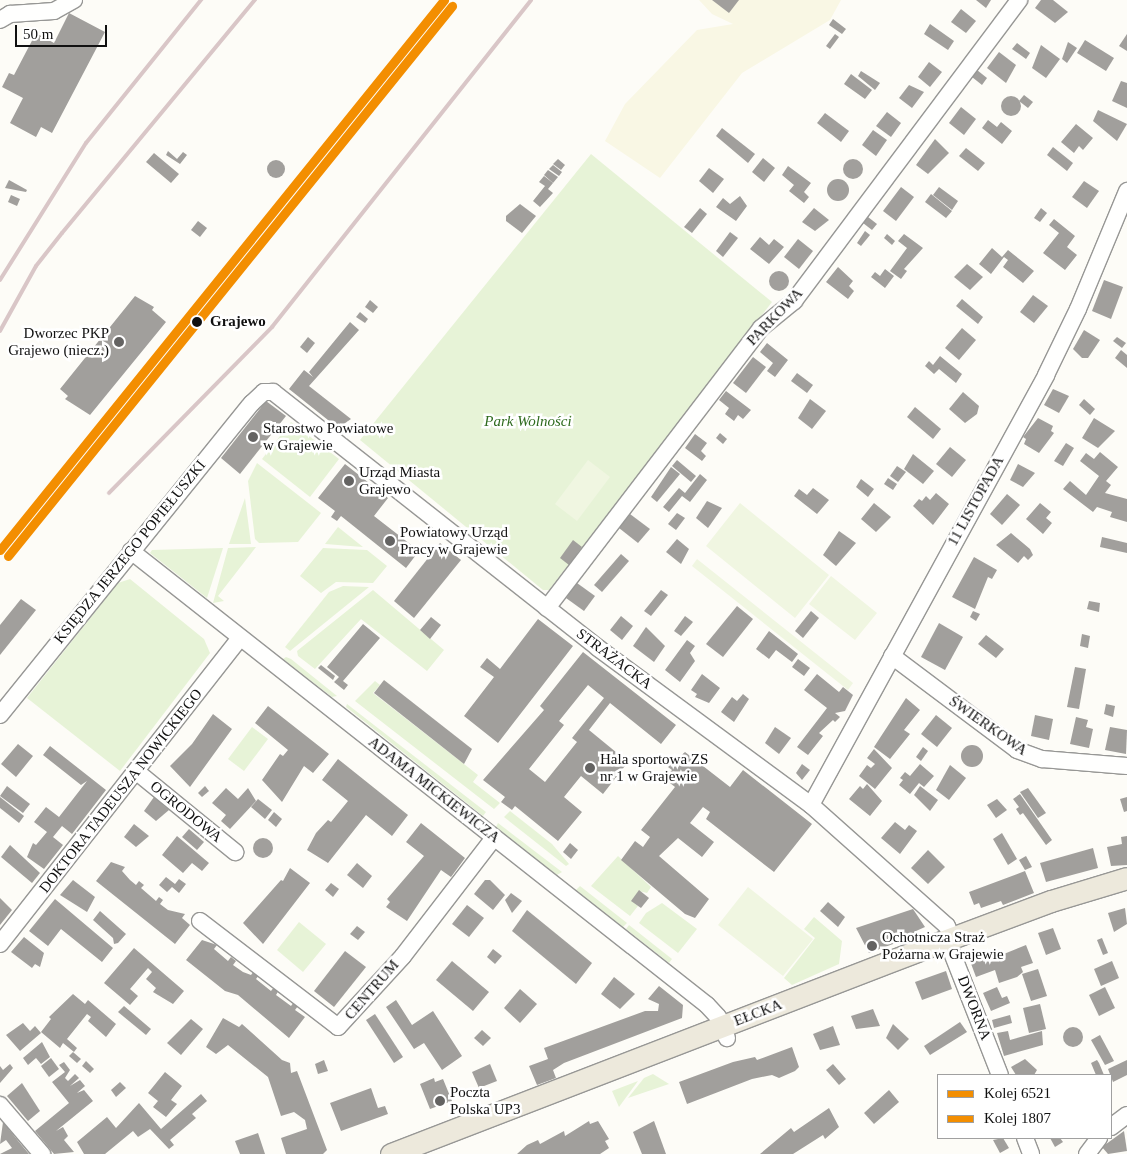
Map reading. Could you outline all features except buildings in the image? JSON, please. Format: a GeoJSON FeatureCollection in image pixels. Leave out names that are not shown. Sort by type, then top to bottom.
{"type":"FeatureCollection","features":[{"type":"Feature","properties":{"kind":"main road","name":"EŁCKA"},"geometry":{"type":"LineString","coordinates":[[422,1154],[1051,901],[1127,878]]}},
{"type":"Feature","properties":{"kind":"main road","name":"EŁCKA"},"geometry":{"type":"LineString","coordinates":[[950,943],[1127,890]]}},
{"type":"Feature","properties":{"kind":"main road","name":"EŁCKA"},"geometry":{"type":"LineString","coordinates":[[391,1154],[725,1032]]}},
{"type":"Feature","properties":{"kind":"street"},"geometry":{"type":"LineString","coordinates":[[0,20],[10,14],[54,11],[74,0]]}},
{"type":"Feature","properties":{"kind":"street","name":"PARKOWA"},"geometry":{"type":"LineString","coordinates":[[547,608],[761,328],[794,301],[1019,0]]}},
{"type":"Feature","properties":{"kind":"street","name":"11 LISTOPADA"},"geometry":{"type":"LineString","coordinates":[[811,805],[1046,375],[1078,309],[1127,190]]}},
{"type":"Feature","properties":{"kind":"street","name":"STRAŻACKA"},"geometry":{"type":"LineString","coordinates":[[264,392],[282,399],[547,608],[811,805],[946,926],[950,943]]}},
{"type":"Feature","properties":{"kind":"street","name":"KSIĘDZA JERZEGO POPIEŁUSZKI"},"geometry":{"type":"LineString","coordinates":[[0,715],[131,551],[264,392]]}},
{"type":"Feature","properties":{"kind":"street","name":"ADAMA MICKIEWICZA"},"geometry":{"type":"LineString","coordinates":[[131,551],[707,1005],[725,1032]]}},
{"type":"Feature","properties":{"kind":"street","name":"DOKTORA TADEUSZA NOWICKIEGO"},"geometry":{"type":"LineString","coordinates":[[0,944],[137,772],[240,638]]}},
{"type":"Feature","properties":{"kind":"street","name":"ŚWIERKOWA"},"geometry":{"type":"LineString","coordinates":[[892,656],[1017,750],[1042,759],[1127,766]]}},
{"type":"Feature","properties":{"kind":"street","name":"OGRODOWA"},"geometry":{"type":"LineString","coordinates":[[137,772],[235,852]]}},
{"type":"Feature","properties":{"kind":"street","name":"CENTRUM"},"geometry":{"type":"LineString","coordinates":[[200,921],[338,1027],[403,956],[494,838]]}},
{"type":"Feature","properties":{"kind":"street","name":"DWORNA"},"geometry":{"type":"LineString","coordinates":[[950,943],[1000,1074]]}},
{"type":"Feature","properties":{"kind":"street"},"geometry":{"type":"LineString","coordinates":[[0,1106],[42,1154]]}},
{"type":"Feature","properties":{"kind":"street"},"geometry":{"type":"LineString","coordinates":[[1112,1126],[1127,1115]]}},
{"type":"Feature","properties":{"kind":"street"},"geometry":{"type":"LineString","coordinates":[[1024,1139],[1031,1154]]}},
{"type":"Feature","properties":{"kind":"street"},"geometry":{"type":"LineString","coordinates":[[1087,1154],[1098,1139]]}},
{"type":"Feature","properties":{"kind":"shaded area"},"geometry":{"type":"Polygon","coordinates":[[[699,0],[841,0],[830,20],[742,73],[660,178],[605,141],[625,104],[697,30],[733,24],[712,14],[699,0]]]}},
{"type":"Feature","properties":{"kind":"green space","name":"Park Wolności"},"geometry":{"type":"Polygon","coordinates":[[[591,154],[772,302],[549,590],[543,590],[360,440],[591,154]]]}},
{"type":"Feature","properties":{"kind":"green space"},"geometry":{"type":"Polygon","coordinates":[[[291,422],[339,459],[310,497],[262,459],[291,422]]]}},
{"type":"Feature","properties":{"kind":"green space"},"geometry":{"type":"Polygon","coordinates":[[[588,460],[610,477],[577,521],[555,504],[588,460]]]}},
{"type":"Feature","properties":{"kind":"green space"},"geometry":{"type":"Polygon","coordinates":[[[257,463],[321,513],[298,542],[259,543],[255,539],[248,481],[257,463]]]}},
{"type":"Feature","properties":{"kind":"green space"},"geometry":{"type":"Polygon","coordinates":[[[245,498],[251,544],[229,544],[245,498]]]}},
{"type":"Feature","properties":{"kind":"green space"},"geometry":{"type":"Polygon","coordinates":[[[740,503],[829,575],[795,618],[706,546],[740,503]]]}},
{"type":"Feature","properties":{"kind":"green space"},"geometry":{"type":"Polygon","coordinates":[[[338,527],[363,547],[325,544],[338,527]]]}},
{"type":"Feature","properties":{"kind":"green space"},"geometry":{"type":"Polygon","coordinates":[[[256,547],[218,596],[224,601],[213,603],[228,548],[256,547]]]}},
{"type":"Feature","properties":{"kind":"green space"},"geometry":{"type":"Polygon","coordinates":[[[223,548],[207,598],[150,553],[152,550],[223,548]]]}},
{"type":"Feature","properties":{"kind":"green space"},"geometry":{"type":"Polygon","coordinates":[[[323,548],[367,550],[387,566],[373,583],[336,582],[321,593],[300,576],[323,548]]]}},
{"type":"Feature","properties":{"kind":"green space"},"geometry":{"type":"Polygon","coordinates":[[[697,559],[853,683],[848,690],[692,566],[697,559]]]}},
{"type":"Feature","properties":{"kind":"green space"},"geometry":{"type":"Polygon","coordinates":[[[831,576],[877,613],[855,640],[809,604],[831,576]]]}},
{"type":"Feature","properties":{"kind":"green space"},"geometry":{"type":"Polygon","coordinates":[[[130,579],[204,639],[210,653],[120,771],[27,698],[118,583],[130,579]]]}},
{"type":"Feature","properties":{"kind":"green space"},"geometry":{"type":"Polygon","coordinates":[[[343,586],[369,587],[290,651],[285,647],[329,592],[343,586]]]}},
{"type":"Feature","properties":{"kind":"green space"},"geometry":{"type":"Polygon","coordinates":[[[373,590],[444,650],[427,671],[361,619],[315,669],[298,656],[297,651],[373,590]]]}},
{"type":"Feature","properties":{"kind":"green space"},"geometry":{"type":"Polygon","coordinates":[[[286,657],[337,696],[332,697],[283,659],[286,657]]]}},
{"type":"Feature","properties":{"kind":"green space"},"geometry":{"type":"Polygon","coordinates":[[[375,681],[380,685],[373,693],[478,775],[473,782],[500,803],[494,809],[355,701],[375,681]]]}},
{"type":"Feature","properties":{"kind":"green space"},"geometry":{"type":"Polygon","coordinates":[[[347,704],[486,812],[483,816],[346,707],[347,704]]]}},
{"type":"Feature","properties":{"kind":"green space"},"geometry":{"type":"Polygon","coordinates":[[[252,727],[268,739],[244,771],[228,759],[252,727]]]}},
{"type":"Feature","properties":{"kind":"green space"},"geometry":{"type":"Polygon","coordinates":[[[510,811],[552,844],[569,864],[566,866],[504,817],[510,811]]]}},
{"type":"Feature","properties":{"kind":"green space"},"geometry":{"type":"Polygon","coordinates":[[[498,823],[562,872],[557,875],[496,827],[498,823]]]}},
{"type":"Feature","properties":{"kind":"green space"},"geometry":{"type":"Polygon","coordinates":[[[618,856],[651,887],[647,893],[639,891],[632,901],[638,906],[630,916],[591,886],[618,856]]]}},
{"type":"Feature","properties":{"kind":"green space"},"geometry":{"type":"Polygon","coordinates":[[[580,886],[627,923],[623,927],[576,890],[580,886]]]}},
{"type":"Feature","properties":{"kind":"green space"},"geometry":{"type":"Polygon","coordinates":[[[748,887],[813,939],[783,976],[718,925],[748,887]]]}},
{"type":"Feature","properties":{"kind":"green space"},"geometry":{"type":"Polygon","coordinates":[[[662,903],[697,929],[678,953],[639,923],[646,913],[662,903]]]}},
{"type":"Feature","properties":{"kind":"green space"},"geometry":{"type":"Polygon","coordinates":[[[814,917],[842,941],[839,964],[792,985],[784,978],[815,938],[804,929],[814,917]]]}},
{"type":"Feature","properties":{"kind":"green space"},"geometry":{"type":"Polygon","coordinates":[[[299,922],[326,944],[303,972],[277,950],[299,922]]]}},
{"type":"Feature","properties":{"kind":"green space"},"geometry":{"type":"Polygon","coordinates":[[[629,925],[672,959],[669,963],[626,929],[629,925]]]}},
{"type":"Feature","properties":{"kind":"green space"},"geometry":{"type":"Polygon","coordinates":[[[653,1074],[669,1084],[628,1098],[644,1078],[653,1074]]]}},
{"type":"Feature","properties":{"kind":"green space"},"geometry":{"type":"Polygon","coordinates":[[[638,1081],[619,1107],[612,1091],[638,1081]]]}},
{"type":"Feature","properties":{"kind":"railway"},"geometry":{"type":"LineString","coordinates":[[0,280],[86,143],[201,0]]}},
{"type":"Feature","properties":{"kind":"railway"},"geometry":{"type":"LineString","coordinates":[[0,331],[36,266],[255,0]]}},
{"type":"Feature","properties":{"kind":"railway"},"geometry":{"type":"LineString","coordinates":[[109,493],[272,327],[531,0]]}},
{"type":"Feature","properties":{"kind":"rail line","name":"6521"},"geometry":{"type":"LineString","coordinates":[[0,550],[444,0]]}},
{"type":"Feature","properties":{"kind":"rail line","name":"1807"},"geometry":{"type":"LineString","coordinates":[[8,556],[452,6]]}},
{"type":"Feature","properties":{"kind":"place","name":"Grajewo"},"geometry":{"type":"Point","coordinates":[197,322]}},
{"type":"Feature","properties":{"kind":"place","name":"Dworzec PKP Grajewo (niecz.)"},"geometry":{"type":"Point","coordinates":[119,342]}},
{"type":"Feature","properties":{"kind":"place","name":"Starostwo Powiatowe w Grajewie"},"geometry":{"type":"Point","coordinates":[253,437]}},
{"type":"Feature","properties":{"kind":"place","name":"Urząd Miasta Grajewo"},"geometry":{"type":"Point","coordinates":[349,481]}},
{"type":"Feature","properties":{"kind":"place","name":"Powiatowy Urząd Pracy w Grajewie"},"geometry":{"type":"Point","coordinates":[390,541]}},
{"type":"Feature","properties":{"kind":"place","name":"Hala sportowa ZS nr 1 w Grajewie"},"geometry":{"type":"Point","coordinates":[590,768]}},
{"type":"Feature","properties":{"kind":"place","name":"Ochotnicza Straż Pożarna w Grajewie"},"geometry":{"type":"Point","coordinates":[872,946]}},
{"type":"Feature","properties":{"kind":"place","name":"Poczta Polska UP3"},"geometry":{"type":"Point","coordinates":[440,1101]}}]}
